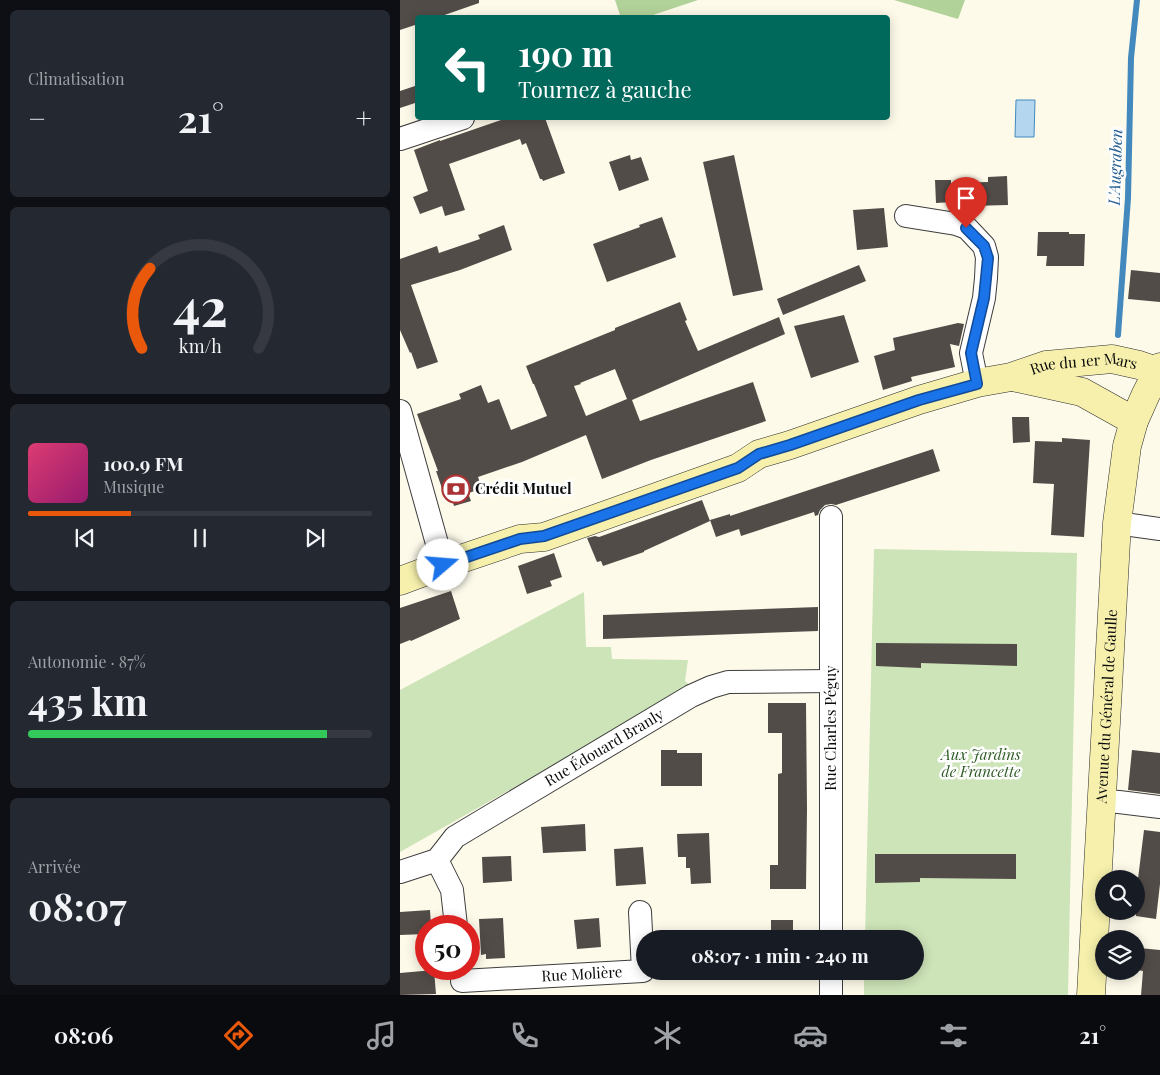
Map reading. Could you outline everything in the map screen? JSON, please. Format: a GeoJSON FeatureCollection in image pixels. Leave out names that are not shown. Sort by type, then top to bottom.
{"type":"FeatureCollection","features":[{"type":"Feature","properties":{"kind":"main road","name":"Rue du 1er Mars"},"geometry":{"type":"LineString","coordinates":[[400,581],[520,539],[544,536],[738,468],[759,454],[919,400],[1011,377],[1046,365],[1112,359],[1159,369]]}},
{"type":"Feature","properties":{"kind":"main road","name":"Avenue du Général de Gaulle"},"geometry":{"type":"LineString","coordinates":[[1091,995],[1117,523],[1127,446],[1134,421],[1159,369]]}},
{"type":"Feature","properties":{"kind":"main road","name":"Rue du 1er Mars"},"geometry":{"type":"LineString","coordinates":[[1011,377],[1082,392],[1134,421]]}},
{"type":"Feature","properties":{"kind":"street"},"geometry":{"type":"LineString","coordinates":[[400,139],[457,120]]}},
{"type":"Feature","properties":{"kind":"street"},"geometry":{"type":"LineString","coordinates":[[906,216],[956,224],[966,228],[984,246],[988,258],[984,298],[971,353],[977,384]]}},
{"type":"Feature","properties":{"kind":"street"},"geometry":{"type":"LineString","coordinates":[[400,411],[443,565]]}},
{"type":"Feature","properties":{"kind":"street","name":"Rue Charles Péguy"},"geometry":{"type":"LineString","coordinates":[[831,517],[831,930]]}},
{"type":"Feature","properties":{"kind":"street"},"geometry":{"type":"LineString","coordinates":[[1117,523],[1160,529]]}},
{"type":"Feature","properties":{"kind":"street","name":"Rue Édouard Branly"},"geometry":{"type":"LineString","coordinates":[[437,860],[455,837],[692,696],[711,687],[728,682],[831,681]]}},
{"type":"Feature","properties":{"kind":"street"},"geometry":{"type":"LineString","coordinates":[[1102,801],[1160,807]]}},
{"type":"Feature","properties":{"kind":"street"},"geometry":{"type":"LineString","coordinates":[[400,872],[437,860],[452,890],[455,915]]}},
{"type":"Feature","properties":{"kind":"street","name":"Rue Molière"},"geometry":{"type":"LineString","coordinates":[[462,981],[643,971],[640,912]]}},
{"type":"Feature","properties":{"kind":"street"},"geometry":{"type":"LineString","coordinates":[[831,980],[831,995]]}},
{"type":"Feature","properties":{"kind":"green space"},"geometry":{"type":"Polygon","coordinates":[[[615,0],[698,0],[653,15],[620,15],[615,0]]]}},
{"type":"Feature","properties":{"kind":"green space"},"geometry":{"type":"Polygon","coordinates":[[[894,0],[965,0],[958,19],[894,0]]]}},
{"type":"Feature","properties":{"kind":"green space","name":"Aux Jardins de Francette"},"geometry":{"type":"Polygon","coordinates":[[[874,549],[1077,553],[1068,995],[864,995],[864,980],[924,980],[924,930],[865,930],[874,549]]]}},
{"type":"Feature","properties":{"kind":"green space"},"geometry":{"type":"Polygon","coordinates":[[[584,592],[586,647],[611,647],[612,659],[688,660],[685,681],[692,687],[400,852],[400,690],[584,592]]]}},
{"type":"Feature","properties":{"kind":"water"},"geometry":{"type":"Polygon","coordinates":[[[1016,100],[1035,100],[1034,137],[1015,137],[1016,100]]]}},
{"type":"Feature","properties":{"kind":"building"},"geometry":{"type":"Polygon","coordinates":[[[400,0],[479,0],[479,3],[445,15],[415,15],[415,25],[400,30],[400,0]]]}},
{"type":"Feature","properties":{"kind":"building"},"geometry":{"type":"Polygon","coordinates":[[[415,86],[415,103],[400,108],[400,91],[415,86]]]}},
{"type":"Feature","properties":{"kind":"building"},"geometry":{"type":"Polygon","coordinates":[[[501,120],[546,120],[565,173],[543,181],[540,179],[526,143],[522,145],[520,139],[449,164],[465,210],[445,216],[442,206],[420,214],[413,197],[428,191],[414,150],[501,120]]]}},
{"type":"Feature","properties":{"kind":"building"},"geometry":{"type":"Polygon","coordinates":[[[630,155],[631,160],[641,157],[649,180],[619,191],[609,162],[630,155]]]}},
{"type":"Feature","properties":{"kind":"building"},"geometry":{"type":"Polygon","coordinates":[[[734,155],[763,290],[733,296],[703,162],[734,155]]]}},
{"type":"Feature","properties":{"kind":"building"},"geometry":{"type":"Polygon","coordinates":[[[1007,176],[1008,205],[970,206],[970,201],[936,203],[935,180],[951,180],[951,183],[988,182],[988,177],[1007,176]]]}},
{"type":"Feature","properties":{"kind":"building"},"geometry":{"type":"Polygon","coordinates":[[[884,208],[888,247],[857,250],[853,210],[884,208]]]}},
{"type":"Feature","properties":{"kind":"building"},"geometry":{"type":"Polygon","coordinates":[[[662,217],[676,257],[607,282],[593,244],[662,217]]]}},
{"type":"Feature","properties":{"kind":"building"},"geometry":{"type":"Polygon","coordinates":[[[504,225],[512,250],[460,270],[411,285],[438,362],[417,369],[400,330],[400,259],[437,246],[439,253],[480,239],[478,235],[504,225]]]}},
{"type":"Feature","properties":{"kind":"building"},"geometry":{"type":"Polygon","coordinates":[[[1038,232],[1085,234],[1084,266],[1046,266],[1047,256],[1037,256],[1038,232]]]}},
{"type":"Feature","properties":{"kind":"building"},"geometry":{"type":"Polygon","coordinates":[[[859,265],[866,281],[783,315],[777,299],[859,265]]]}},
{"type":"Feature","properties":{"kind":"building"},"geometry":{"type":"Polygon","coordinates":[[[1131,270],[1160,273],[1160,302],[1128,299],[1131,270]]]}},
{"type":"Feature","properties":{"kind":"building"},"geometry":{"type":"Polygon","coordinates":[[[680,302],[687,320],[685,321],[698,351],[779,317],[785,334],[632,400],[640,421],[753,382],[766,421],[651,460],[602,479],[586,435],[522,462],[478,477],[482,489],[468,493],[471,501],[454,506],[452,499],[446,500],[436,471],[438,471],[417,414],[461,399],[459,394],[481,385],[488,403],[499,399],[511,430],[547,416],[526,366],[615,330],[615,328],[680,302]],[[615,369],[574,386],[586,416],[627,399],[615,369]]]}},
{"type":"Feature","properties":{"kind":"building"},"geometry":{"type":"Polygon","coordinates":[[[844,315],[859,362],[811,378],[794,326],[844,315]]]}},
{"type":"Feature","properties":{"kind":"building"},"geometry":{"type":"Polygon","coordinates":[[[958,323],[964,324],[959,346],[950,344],[955,367],[911,377],[912,381],[883,390],[874,356],[895,350],[893,338],[958,323]]]}},
{"type":"Feature","properties":{"kind":"building"},"geometry":{"type":"Polygon","coordinates":[[[1012,417],[1029,417],[1030,442],[1013,443],[1012,417]]]}},
{"type":"Feature","properties":{"kind":"building"},"geometry":{"type":"Polygon","coordinates":[[[1062,438],[1090,440],[1084,537],[1051,535],[1054,484],[1033,483],[1035,441],[1062,442],[1062,438]]]}},
{"type":"Feature","properties":{"kind":"building"},"geometry":{"type":"Polygon","coordinates":[[[933,449],[940,471],[836,505],[825,505],[818,515],[815,516],[814,512],[741,536],[739,529],[716,537],[710,520],[730,514],[730,516],[933,449]]]}},
{"type":"Feature","properties":{"kind":"building"},"geometry":{"type":"Polygon","coordinates":[[[702,500],[710,521],[644,552],[603,566],[601,561],[597,562],[587,538],[599,537],[702,500]]]}},
{"type":"Feature","properties":{"kind":"building"},"geometry":{"type":"Polygon","coordinates":[[[554,553],[562,577],[550,581],[552,586],[527,594],[518,566],[554,553]]]}},
{"type":"Feature","properties":{"kind":"building"},"geometry":{"type":"Polygon","coordinates":[[[451,591],[460,619],[400,644],[400,608],[451,591]]]}},
{"type":"Feature","properties":{"kind":"building"},"geometry":{"type":"Polygon","coordinates":[[[818,607],[818,631],[603,639],[603,615],[818,607]]]}},
{"type":"Feature","properties":{"kind":"building"},"geometry":{"type":"Polygon","coordinates":[[[876,643],[1017,644],[1017,666],[921,663],[921,668],[876,666],[876,643]]]}},
{"type":"Feature","properties":{"kind":"building"},"geometry":{"type":"Polygon","coordinates":[[[768,703],[806,703],[806,889],[770,889],[770,865],[778,865],[778,774],[782,773],[782,733],[768,733],[768,703]]]}},
{"type":"Feature","properties":{"kind":"building"},"geometry":{"type":"Polygon","coordinates":[[[661,750],[677,750],[677,753],[702,753],[702,786],[661,786],[661,750]]]}},
{"type":"Feature","properties":{"kind":"building"},"geometry":{"type":"Polygon","coordinates":[[[1132,750],[1160,753],[1160,794],[1128,790],[1132,750]]]}},
{"type":"Feature","properties":{"kind":"building"},"geometry":{"type":"Polygon","coordinates":[[[585,824],[586,851],[543,853],[541,827],[585,824]]]}},
{"type":"Feature","properties":{"kind":"building"},"geometry":{"type":"Polygon","coordinates":[[[1144,830],[1160,832],[1160,884],[1156,919],[1145,917],[1145,870],[1139,870],[1144,830]]]}},
{"type":"Feature","properties":{"kind":"building"},"geometry":{"type":"Polygon","coordinates":[[[709,833],[711,883],[691,884],[690,868],[686,868],[686,857],[678,857],[677,834],[709,833]]]}},
{"type":"Feature","properties":{"kind":"building"},"geometry":{"type":"Polygon","coordinates":[[[643,847],[646,884],[616,886],[614,849],[643,847]]]}},
{"type":"Feature","properties":{"kind":"building"},"geometry":{"type":"Polygon","coordinates":[[[875,854],[1016,854],[1016,879],[920,878],[920,882],[875,883],[875,854]]]}},
{"type":"Feature","properties":{"kind":"building"},"geometry":{"type":"Polygon","coordinates":[[[511,856],[512,881],[483,883],[482,857],[511,856]]]}},
{"type":"Feature","properties":{"kind":"building"},"geometry":{"type":"Polygon","coordinates":[[[430,910],[430,915],[415,915],[415,934],[400,935],[400,912],[430,910]]]}},
{"type":"Feature","properties":{"kind":"building"},"geometry":{"type":"Polygon","coordinates":[[[503,918],[505,958],[486,959],[486,954],[481,955],[480,919],[503,918]]]}},
{"type":"Feature","properties":{"kind":"building"},"geometry":{"type":"Polygon","coordinates":[[[599,918],[601,947],[577,949],[574,920],[599,918]]]}},
{"type":"Feature","properties":{"kind":"building"},"geometry":{"type":"Polygon","coordinates":[[[771,920],[793,920],[793,930],[771,930],[771,920]]]}},
{"type":"Feature","properties":{"kind":"building"},"geometry":{"type":"Polygon","coordinates":[[[1145,949],[1160,950],[1160,995],[1141,995],[1142,980],[1145,980],[1145,949]]]}},
{"type":"Feature","properties":{"kind":"building"},"geometry":{"type":"Polygon","coordinates":[[[415,972],[415,980],[435,980],[436,994],[400,995],[400,973],[415,972]]]}},
{"type":"Feature","properties":{"kind":"waterway","name":"L'Augraben"},"geometry":{"type":"LineString","coordinates":[[1118,335],[1128,198],[1131,58],[1137,0]]}},
{"type":"Feature","properties":{"kind":"place","name":"Crédit Mutuel"},"geometry":{"type":"Point","coordinates":[456,489]}},
{"type":"Feature","properties":{"kind":"route"},"geometry":{"type":"LineString","coordinates":[[443,565],[520,539],[544,536],[738,468],[759,454],[919,400],[977,384],[971,353],[984,298],[988,258],[984,246],[966,228]]}}]}
